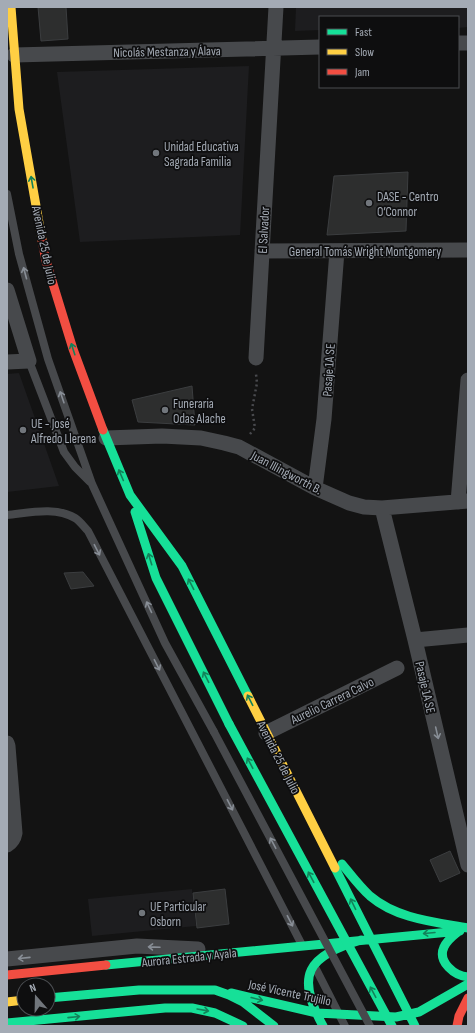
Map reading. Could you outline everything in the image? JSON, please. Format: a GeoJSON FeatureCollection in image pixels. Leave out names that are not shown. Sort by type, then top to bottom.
{"type":"FeatureCollection","features":[{"type":"Feature","properties":{"kind":"main road","name":"Avenida 25 de Julio"},"geometry":{"type":"LineString","coordinates":[[11,7],[19,109],[46,261],[73,349],[106,438],[130,495],[156,578],[229,724],[392,1026]]}},
{"type":"Feature","properties":{"kind":"main road","name":"Avenida 25 de Julio"},"geometry":{"type":"LineString","coordinates":[[130,495],[182,566],[320,838],[366,939],[415,1026]]}},
{"type":"Feature","properties":{"kind":"main road"},"geometry":{"type":"LineString","coordinates":[[320,838],[372,898],[387,907],[407,915],[465,930]]}},
{"type":"Feature","properties":{"kind":"main road"},"geometry":{"type":"LineString","coordinates":[[308,955],[366,939],[465,930]]}},
{"type":"Feature","properties":{"kind":"main road"},"geometry":{"type":"LineString","coordinates":[[465,930],[447,943],[443,950],[446,964],[450,970],[457,975],[468,977]]}},
{"type":"Feature","properties":{"kind":"main road"},"geometry":{"type":"LineString","coordinates":[[249,951],[324,955],[332,949],[366,939]]}},
{"type":"Feature","properties":{"kind":"main road","name":"Aurora Estrada y Ayala"},"geometry":{"type":"LineString","coordinates":[[7,975],[249,951]]}},
{"type":"Feature","properties":{"kind":"main road"},"geometry":{"type":"LineString","coordinates":[[308,955],[308,990],[323,1026]]}},
{"type":"Feature","properties":{"kind":"main road","name":"José Vicente Trujillo"},"geometry":{"type":"LineString","coordinates":[[219,991],[242,995],[317,1014],[383,1018],[409,1015],[429,1007],[468,984]]}},
{"type":"Feature","properties":{"kind":"main road"},"geometry":{"type":"LineString","coordinates":[[56,997],[126,990],[176,989],[219,991],[242,1001],[256,1010],[273,1025]]}},
{"type":"Feature","properties":{"kind":"main road"},"geometry":{"type":"LineString","coordinates":[[457,1026],[459,1016],[468,998]]}},
{"type":"Feature","properties":{"kind":"main road"},"geometry":{"type":"LineString","coordinates":[[7,1023],[165,1008],[192,1008],[215,1013],[243,1026]]}},
{"type":"Feature","properties":{"kind":"street","name":"El Salvador"},"geometry":{"type":"LineString","coordinates":[[256,358],[276,7]]}},
{"type":"Feature","properties":{"kind":"street","name":"Nicolás Mestanza y Álava"},"geometry":{"type":"LineString","coordinates":[[14,55],[319,47]]}},
{"type":"Feature","properties":{"kind":"street","name":"General Tomás Wright Montgomery"},"geometry":{"type":"LineString","coordinates":[[262,251],[468,250]]}},
{"type":"Feature","properties":{"kind":"street","name":"Pasaje 1A SE"},"geometry":{"type":"LineString","coordinates":[[315,488],[324,419],[337,251]]}},
{"type":"Feature","properties":{"kind":"street","name":"Avenida 25 de Julio"},"geometry":{"type":"LineString","coordinates":[[7,290],[29,361]]}},
{"type":"Feature","properties":{"kind":"street"},"geometry":{"type":"LineString","coordinates":[[7,362],[29,361]]}},
{"type":"Feature","properties":{"kind":"street"},"geometry":{"type":"LineString","coordinates":[[463,502],[468,380]]}},
{"type":"Feature","properties":{"kind":"street","name":"Juan Illingworth B."},"geometry":{"type":"LineString","coordinates":[[106,438],[170,436],[201,438],[239,447],[315,488],[349,503],[364,507],[382,508],[463,502]]}},
{"type":"Feature","properties":{"kind":"street","name":"Pasaje 1A SE"},"geometry":{"type":"LineString","coordinates":[[382,508],[468,865]]}},
{"type":"Feature","properties":{"kind":"street"},"geometry":{"type":"LineString","coordinates":[[415,640],[468,635]]}},
{"type":"Feature","properties":{"kind":"street","name":"Aurelio Carrera Calvo"},"geometry":{"type":"LineString","coordinates":[[266,733],[397,668]]}},
{"type":"Feature","properties":{"kind":"street"},"geometry":{"type":"LineString","coordinates":[[7,845],[12,842],[16,833],[8,745]]}},
{"type":"Feature","properties":{"kind":"street","name":"Aurora Estrada y Ayala"},"geometry":{"type":"LineString","coordinates":[[7,959],[137,946],[249,951]]}},
{"type":"Feature","properties":{"kind":"lane","name":"Avenida 25 de Julio"},"geometry":{"type":"LineString","coordinates":[[7,194],[19,254],[48,359],[92,484],[165,643],[214,732],[370,1026]]}},
{"type":"Feature","properties":{"kind":"lane","name":"Avenida 25 de Julio"},"geometry":{"type":"LineString","coordinates":[[29,361],[64,452],[75,467],[92,484]]}},
{"type":"Feature","properties":{"kind":"lane"},"geometry":{"type":"LineString","coordinates":[[7,516],[44,511],[62,513],[75,518],[88,532],[345,1026]]}},
{"type":"Feature","properties":{"kind":"path"},"geometry":{"type":"LineString","coordinates":[[239,447],[255,428],[252,409],[257,383],[256,358]]}},
{"type":"Feature","properties":{"kind":"shaded area"},"geometry":{"type":"Polygon","coordinates":[[[296,7],[468,7],[468,27],[459,28],[459,16],[319,16],[319,30],[295,31],[296,7]]]}},
{"type":"Feature","properties":{"kind":"shaded area","name":"Unidad Educativa Sagrada Familia"},"geometry":{"type":"Polygon","coordinates":[[[249,66],[240,235],[80,242],[57,72],[249,66]]]}},
{"type":"Feature","properties":{"kind":"shaded area","name":"UE - José Alfredo Llerena"},"geometry":{"type":"Polygon","coordinates":[[[19,373],[59,486],[7,492],[7,374],[19,373]]]}},
{"type":"Feature","properties":{"kind":"shaded area","name":"UE Particular Osborn"},"geometry":{"type":"Polygon","coordinates":[[[192,889],[196,926],[92,936],[88,899],[192,889]]]}},
{"type":"Feature","properties":{"kind":"building"},"geometry":{"type":"Polygon","coordinates":[[[38,7],[66,7],[68,39],[41,41],[38,7]]]}},
{"type":"Feature","properties":{"kind":"building","name":"DASE - Centro O’Connor"},"geometry":{"type":"Polygon","coordinates":[[[408,172],[406,231],[327,235],[334,176],[408,172]]]}},
{"type":"Feature","properties":{"kind":"building","name":"Funeraria Odas Alache"},"geometry":{"type":"Polygon","coordinates":[[[192,386],[195,425],[138,422],[132,400],[192,386]]]}},
{"type":"Feature","properties":{"kind":"building"},"geometry":{"type":"Polygon","coordinates":[[[83,572],[94,586],[71,589],[64,573],[83,572]]]}},
{"type":"Feature","properties":{"kind":"building"},"geometry":{"type":"Polygon","coordinates":[[[450,851],[460,873],[440,882],[430,860],[450,851]]]}},
{"type":"Feature","properties":{"kind":"building"},"geometry":{"type":"Polygon","coordinates":[[[225,889],[229,924],[197,928],[193,893],[225,889]]]}},
{"type":"Feature","properties":{"kind":"traffic: fast"},"geometry":{"type":"LineString","coordinates":[[103,430],[130,495],[182,566],[248,696]]}},
{"type":"Feature","properties":{"kind":"traffic: fast"},"geometry":{"type":"LineString","coordinates":[[135,512],[156,578],[229,724]]}},
{"type":"Feature","properties":{"kind":"traffic: fast"},"geometry":{"type":"LineString","coordinates":[[229,724],[392,1026]]}},
{"type":"Feature","properties":{"kind":"traffic: fast"},"geometry":{"type":"LineString","coordinates":[[342,864],[370,896],[392,910],[404,915],[468,928]]}},
{"type":"Feature","properties":{"kind":"traffic: fast"},"geometry":{"type":"LineString","coordinates":[[335,868],[415,1026]]}},
{"type":"Feature","properties":{"kind":"traffic: fast"},"geometry":{"type":"LineString","coordinates":[[459,931],[450,938],[442,953],[448,967],[458,974],[468,977]]}},
{"type":"Feature","properties":{"kind":"traffic: fast"},"geometry":{"type":"LineString","coordinates":[[106,965],[460,931]]}},
{"type":"Feature","properties":{"kind":"traffic: fast"},"geometry":{"type":"LineString","coordinates":[[323,1026],[314,1008],[310,993],[308,981],[311,970],[318,961],[328,953],[361,940]]}},
{"type":"Feature","properties":{"kind":"traffic: fast"},"geometry":{"type":"LineString","coordinates":[[231,993],[317,1013],[396,1017],[419,1012],[468,984]]}},
{"type":"Feature","properties":{"kind":"traffic: fast"},"geometry":{"type":"LineString","coordinates":[[56,997],[139,990],[215,990],[243,1002],[274,1026]]}},
{"type":"Feature","properties":{"kind":"traffic: fast"},"geometry":{"type":"LineString","coordinates":[[7,1023],[165,1008],[192,1008],[215,1013],[243,1026]]}},
{"type":"Feature","properties":{"kind":"traffic: slow"},"geometry":{"type":"LineString","coordinates":[[11,7],[19,109],[42,240]]}},
{"type":"Feature","properties":{"kind":"traffic: slow"},"geometry":{"type":"LineString","coordinates":[[248,696],[335,868]]}},
{"type":"Feature","properties":{"kind":"traffic: slow"},"geometry":{"type":"LineString","coordinates":[[7,1002],[16,1001]]}},
{"type":"Feature","properties":{"kind":"traffic: jam"},"geometry":{"type":"LineString","coordinates":[[42,240],[46,261],[73,349],[103,430]]}},
{"type":"Feature","properties":{"kind":"traffic: jam"},"geometry":{"type":"LineString","coordinates":[[7,975],[106,965]]}},
{"type":"Feature","properties":{"kind":"traffic: jam"},"geometry":{"type":"LineString","coordinates":[[457,1026],[459,1016],[468,998]]}},
{"type":"Feature","properties":{"kind":"place","name":"Unidad Educativa Sagrada Familia"},"geometry":{"type":"Point","coordinates":[156,153]}},
{"type":"Feature","properties":{"kind":"place","name":"DASE - Centro O’Connor"},"geometry":{"type":"Point","coordinates":[369,203]}},
{"type":"Feature","properties":{"kind":"place","name":"Funeraria Odas Alache"},"geometry":{"type":"Point","coordinates":[165,410]}},
{"type":"Feature","properties":{"kind":"place","name":"UE - José Alfredo Llerena"},"geometry":{"type":"Point","coordinates":[23,430]}},
{"type":"Feature","properties":{"kind":"place","name":"UE Particular Osborn"},"geometry":{"type":"Point","coordinates":[142,913]}}]}
